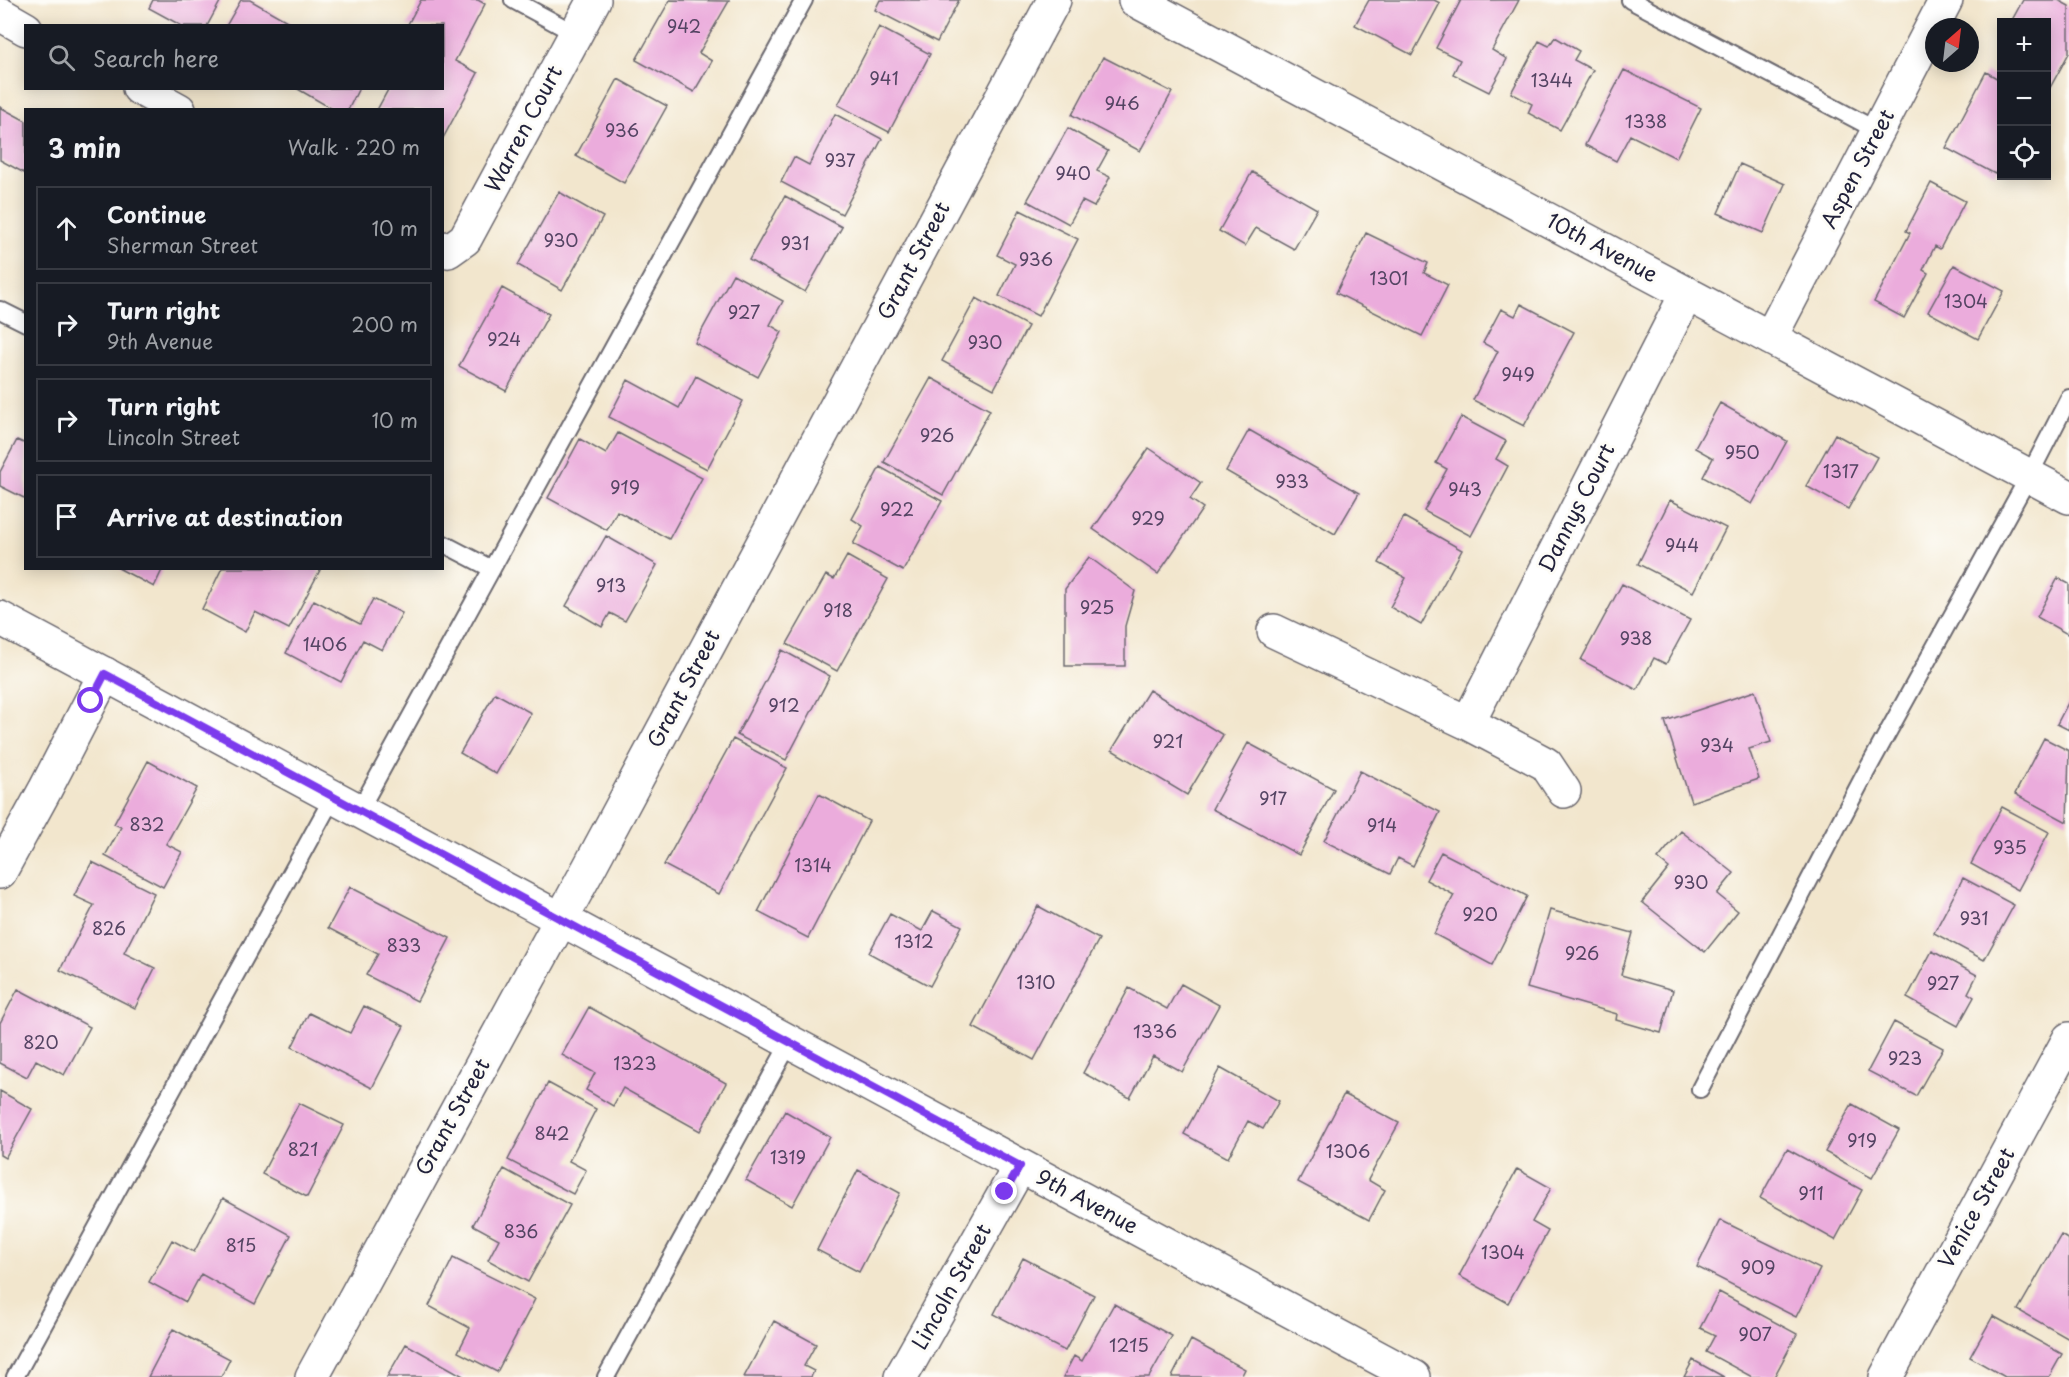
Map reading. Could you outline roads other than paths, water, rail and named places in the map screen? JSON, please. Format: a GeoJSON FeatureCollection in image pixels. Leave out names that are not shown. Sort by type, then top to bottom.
{"type":"FeatureCollection","features":[{"type":"Feature","properties":{"kind":"street","name":"Warren Court"},"geometry":{"type":"LineString","coordinates":[[445,249],[465,239],[594,0]]}},
{"type":"Feature","properties":{"kind":"street","name":"Grant Street"},"geometry":{"type":"LineString","coordinates":[[312,1377],[561,920],[1054,0]]}},
{"type":"Feature","properties":{"kind":"street","name":"10th Avenue"},"geometry":{"type":"LineString","coordinates":[[1136,0],[2069,497]]}},
{"type":"Feature","properties":{"kind":"street","name":"Aspen Street"},"geometry":{"type":"LineString","coordinates":[[1770,338],[1946,0]]}},
{"type":"Feature","properties":{"kind":"street"},"geometry":{"type":"LineString","coordinates":[[0,14],[24,28]]}},
{"type":"Feature","properties":{"kind":"street"},"geometry":{"type":"LineString","coordinates":[[144,90],[175,108]]}},
{"type":"Feature","properties":{"kind":"street","name":"Dannys Court"},"geometry":{"type":"LineString","coordinates":[[1468,723],[1687,293]]}},
{"type":"Feature","properties":{"kind":"street","name":"9th Avenue"},"geometry":{"type":"LineString","coordinates":[[0,618],[1414,1377]]}},
{"type":"Feature","properties":{"kind":"street"},"geometry":{"type":"LineString","coordinates":[[1274,631],[1468,723],[1546,764],[1564,791]]}},
{"type":"Feature","properties":{"kind":"street"},"geometry":{"type":"LineString","coordinates":[[0,872],[105,674]]}},
{"type":"Feature","properties":{"kind":"street","name":"Venice Street"},"geometry":{"type":"LineString","coordinates":[[1886,1377],[2069,1039]]}},
{"type":"Feature","properties":{"kind":"street","name":"Lincoln Street"},"geometry":{"type":"LineString","coordinates":[[901,1377],[1020,1166]]}},
{"type":"Feature","properties":{"kind":"lane"},"geometry":{"type":"LineString","coordinates":[[513,0],[576,34]]}},
{"type":"Feature","properties":{"kind":"lane"},"geometry":{"type":"LineString","coordinates":[[15,1377],[346,804],[492,569],[804,0]]}},
{"type":"Feature","properties":{"kind":"lane"},"geometry":{"type":"LineString","coordinates":[[1630,0],[1878,131]]}},
{"type":"Feature","properties":{"kind":"lane"},"geometry":{"type":"LineString","coordinates":[[0,309],[24,322]]}},
{"type":"Feature","properties":{"kind":"lane"},"geometry":{"type":"LineString","coordinates":[[1700,1089],[1866,772],[2029,476],[2069,398]]}},
{"type":"Feature","properties":{"kind":"lane"},"geometry":{"type":"LineString","coordinates":[[444,544],[492,569]]}},
{"type":"Feature","properties":{"kind":"lane"},"geometry":{"type":"LineString","coordinates":[[606,1377],[790,1042]]}}]}
